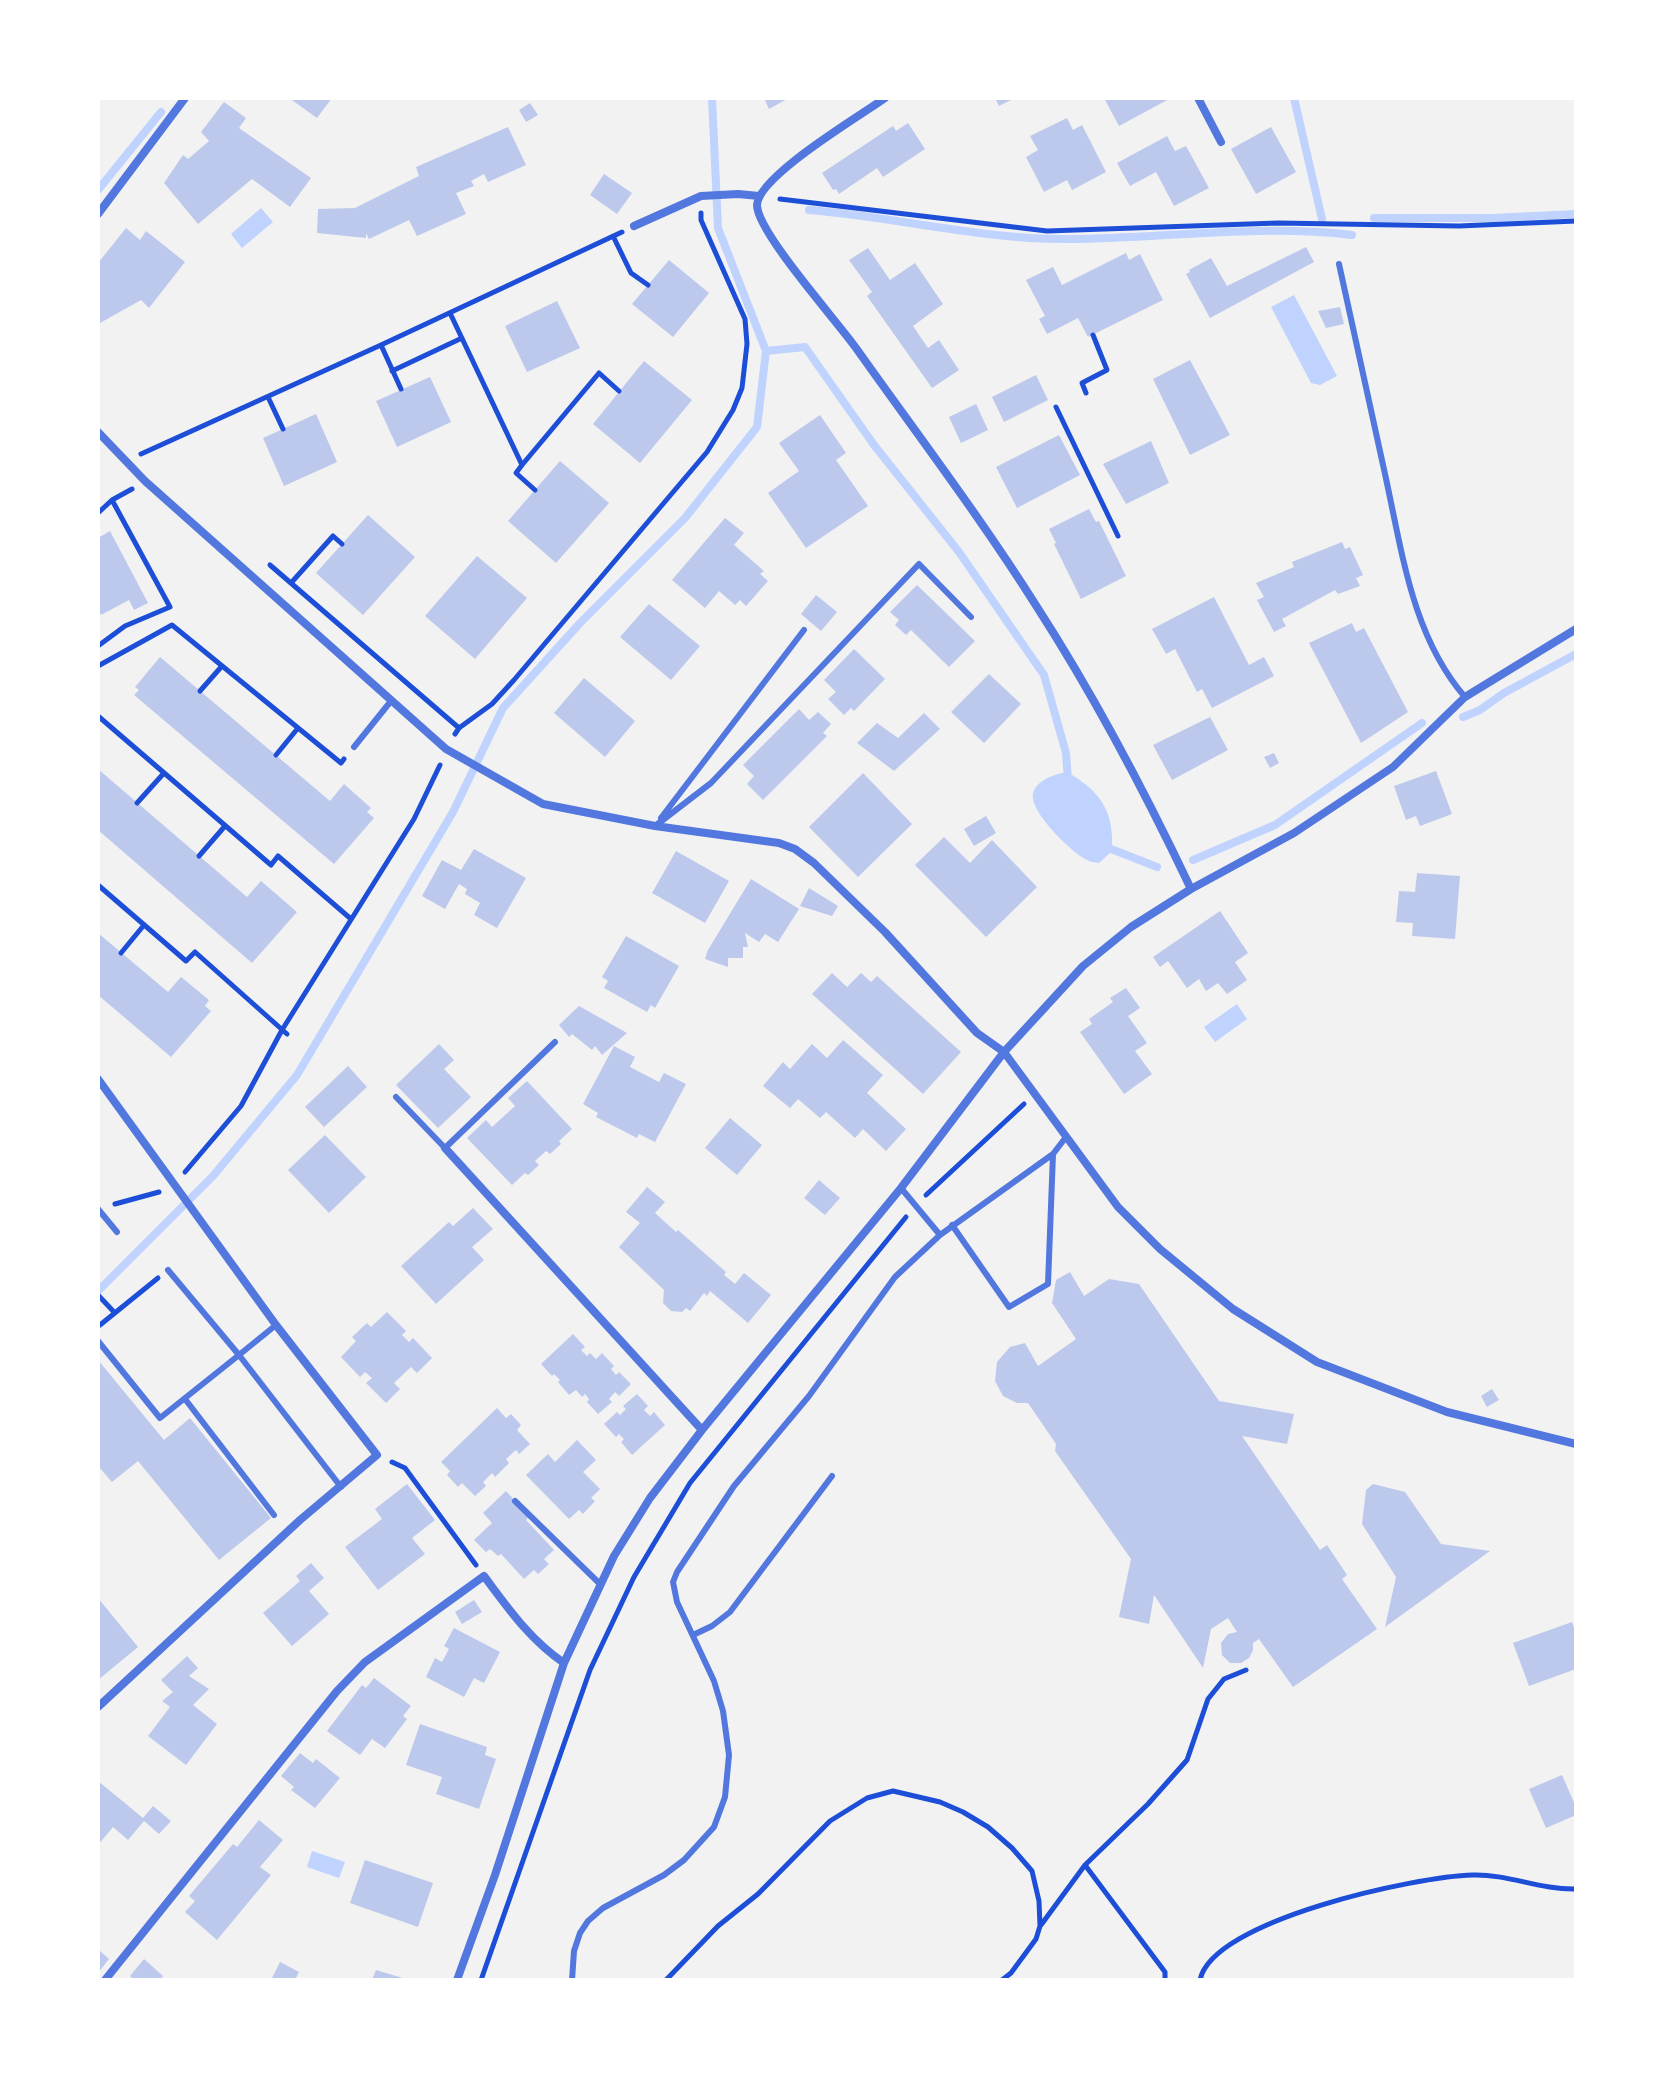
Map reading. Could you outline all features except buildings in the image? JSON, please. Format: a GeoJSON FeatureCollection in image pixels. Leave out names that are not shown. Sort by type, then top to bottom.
{"type":"FeatureCollection","features":[{"type":"Feature","properties":{"kind":"street"},"geometry":{"type":"LineString","coordinates":[[98,214],[185,98]]}},
{"type":"Feature","properties":{"kind":"street"},"geometry":{"type":"LineString","coordinates":[[885,98],[775,175],[759,196],[757,206],[760,217],[773,240],[849,338],[1038,608],[1151,805],[1191,889]]}},
{"type":"Feature","properties":{"kind":"street"},"geometry":{"type":"LineString","coordinates":[[1198,98],[1221,142]]}},
{"type":"Feature","properties":{"kind":"street"},"geometry":{"type":"LineString","coordinates":[[634,226],[704,196],[759,196]]}},
{"type":"Feature","properties":{"kind":"street"},"geometry":{"type":"LineString","coordinates":[[98,432],[145,481],[446,749],[543,804],[655,826],[779,843],[795,849],[814,863],[885,932],[977,1033],[1004,1052],[1112,1199],[1145,1235],[1222,1301],[1317,1362],[1447,1412],[1576,1444]]}},
{"type":"Feature","properties":{"kind":"street"},"geometry":{"type":"LineString","coordinates":[[457,1980],[495,1875],[564,1663],[614,1556],[650,1498],[702,1430],[901,1188],[1004,1052],[1083,966],[1131,927],[1191,889],[1294,833],[1393,767],[1465,697],[1576,629]]}},
{"type":"Feature","properties":{"kind":"street"},"geometry":{"type":"LineString","coordinates":[[98,1079],[276,1325],[377,1455],[300,1520],[98,1707]]}},
{"type":"Feature","properties":{"kind":"street"},"geometry":{"type":"LineString","coordinates":[[445,1148],[702,1430]]}},
{"type":"Feature","properties":{"kind":"street"},"geometry":{"type":"LineString","coordinates":[[105,1980],[346,1681],[365,1662],[484,1576],[522,1626],[564,1663]]}},
{"type":"Feature","properties":{"kind":"lane"},"geometry":{"type":"LineString","coordinates":[[1339,264],[1414,598],[1436,656],[1465,697]]}},
{"type":"Feature","properties":{"kind":"lane"},"geometry":{"type":"LineString","coordinates":[[655,826],[711,783],[919,564],[971,617]]}},
{"type":"Feature","properties":{"kind":"lane"},"geometry":{"type":"LineString","coordinates":[[655,826],[804,630]]}},
{"type":"Feature","properties":{"kind":"lane"},"geometry":{"type":"LineString","coordinates":[[354,747],[391,701]]}},
{"type":"Feature","properties":{"kind":"lane"},"geometry":{"type":"LineString","coordinates":[[396,1097],[445,1148],[555,1042]]}},
{"type":"Feature","properties":{"kind":"lane"},"geometry":{"type":"LineString","coordinates":[[572,1980],[574,1951],[588,1921],[603,1908],[664,1875],[684,1860],[714,1827],[720,1813],[729,1771],[725,1723],[714,1681],[674,1591],[677,1572],[734,1486],[809,1396],[895,1277],[952,1225],[1053,1154],[1066,1137]]}},
{"type":"Feature","properties":{"kind":"lane"},"geometry":{"type":"LineString","coordinates":[[952,1225],[1009,1307],[1048,1284],[1053,1154]]}},
{"type":"Feature","properties":{"kind":"lane"},"geometry":{"type":"LineString","coordinates":[[901,1188],[940,1235]]}},
{"type":"Feature","properties":{"kind":"lane"},"geometry":{"type":"LineString","coordinates":[[98,1209],[117,1232]]}},
{"type":"Feature","properties":{"kind":"lane"},"geometry":{"type":"LineString","coordinates":[[168,1270],[239,1355],[341,1487]]}},
{"type":"Feature","properties":{"kind":"lane"},"geometry":{"type":"LineString","coordinates":[[98,1341],[160,1418],[276,1325]]}},
{"type":"Feature","properties":{"kind":"lane"},"geometry":{"type":"LineString","coordinates":[[185,1399],[274,1515]]}},
{"type":"Feature","properties":{"kind":"lane"},"geometry":{"type":"LineString","coordinates":[[693,1635],[730,1612],[832,1476]]}},
{"type":"Feature","properties":{"kind":"lane"},"geometry":{"type":"LineString","coordinates":[[515,1501],[600,1584]]}},
{"type":"Feature","properties":{"kind":"path"},"geometry":{"type":"LineString","coordinates":[[111,1205],[177,1188],[241,1106],[414,819],[459,728],[492,704],[514,680],[707,452],[733,410],[744,378],[747,332],[739,301],[701,220],[704,196]]}},
{"type":"Feature","properties":{"kind":"path"},"geometry":{"type":"LineString","coordinates":[[759,196],[1047,231],[1208,224],[1328,223],[1447,227],[1576,221]]}},
{"type":"Feature","properties":{"kind":"path"},"geometry":{"type":"LineString","coordinates":[[143,454],[634,226]]}},
{"type":"Feature","properties":{"kind":"path"},"geometry":{"type":"LineString","coordinates":[[613,236],[631,273],[648,285]]}},
{"type":"Feature","properties":{"kind":"path"},"geometry":{"type":"LineString","coordinates":[[450,313],[522,465]]}},
{"type":"Feature","properties":{"kind":"path"},"geometry":{"type":"LineString","coordinates":[[1086,393],[1082,383],[1107,370],[1093,335]]}},
{"type":"Feature","properties":{"kind":"path"},"geometry":{"type":"LineString","coordinates":[[392,371],[462,338]]}},
{"type":"Feature","properties":{"kind":"path"},"geometry":{"type":"LineString","coordinates":[[381,345],[401,389]]}},
{"type":"Feature","properties":{"kind":"path"},"geometry":{"type":"LineString","coordinates":[[535,490],[516,473],[599,373],[619,391]]}},
{"type":"Feature","properties":{"kind":"path"},"geometry":{"type":"LineString","coordinates":[[268,397],[283,429]]}},
{"type":"Feature","properties":{"kind":"path"},"geometry":{"type":"LineString","coordinates":[[1056,407],[1118,536]]}},
{"type":"Feature","properties":{"kind":"path"},"geometry":{"type":"LineString","coordinates":[[106,439],[143,454],[154,464]]}},
{"type":"Feature","properties":{"kind":"path"},"geometry":{"type":"LineString","coordinates":[[98,513],[112,500],[145,481]]}},
{"type":"Feature","properties":{"kind":"path"},"geometry":{"type":"LineString","coordinates":[[98,646],[125,626],[170,607],[112,500]]}},
{"type":"Feature","properties":{"kind":"path"},"geometry":{"type":"LineString","coordinates":[[291,583],[333,536],[342,544]]}},
{"type":"Feature","properties":{"kind":"path"},"geometry":{"type":"LineString","coordinates":[[269,563],[459,728]]}},
{"type":"Feature","properties":{"kind":"path"},"geometry":{"type":"LineString","coordinates":[[98,666],[172,625],[341,763],[354,747]]}},
{"type":"Feature","properties":{"kind":"path"},"geometry":{"type":"LineString","coordinates":[[200,691],[222,666]]}},
{"type":"Feature","properties":{"kind":"path"},"geometry":{"type":"LineString","coordinates":[[98,726],[101,718],[271,865],[278,856],[351,919]]}},
{"type":"Feature","properties":{"kind":"path"},"geometry":{"type":"LineString","coordinates":[[276,755],[298,728]]}},
{"type":"Feature","properties":{"kind":"path"},"geometry":{"type":"LineString","coordinates":[[137,803],[164,773]]}},
{"type":"Feature","properties":{"kind":"path"},"geometry":{"type":"LineString","coordinates":[[199,856],[225,826]]}},
{"type":"Feature","properties":{"kind":"path"},"geometry":{"type":"LineString","coordinates":[[98,885],[186,961],[195,952],[284,1032]]}},
{"type":"Feature","properties":{"kind":"path"},"geometry":{"type":"LineString","coordinates":[[121,953],[144,925]]}},
{"type":"Feature","properties":{"kind":"path"},"geometry":{"type":"LineString","coordinates":[[98,1327],[168,1270]]}},
{"type":"Feature","properties":{"kind":"path"},"geometry":{"type":"LineString","coordinates":[[99,1297],[114,1312]]}},
{"type":"Feature","properties":{"kind":"path"},"geometry":{"type":"LineString","coordinates":[[377,1455],[405,1468],[484,1576]]}},
{"type":"Feature","properties":{"kind":"path"},"geometry":{"type":"LineString","coordinates":[[1002,1980],[1011,1973],[1036,1939],[1040,1926],[1085,1865],[1148,1804],[1187,1760],[1208,1699],[1224,1679],[1246,1670]]}},
{"type":"Feature","properties":{"kind":"path"},"geometry":{"type":"LineString","coordinates":[[666,1980],[718,1926],[758,1894],[830,1821],[867,1798],[893,1791],[940,1802],[963,1812],[988,1827],[1012,1848],[1032,1871],[1039,1901],[1040,1926]]}},
{"type":"Feature","properties":{"kind":"path"},"geometry":{"type":"LineString","coordinates":[[1085,1865],[1165,1972],[1165,1980]]}},
{"type":"Feature","properties":{"kind":"path"},"geometry":{"type":"LineString","coordinates":[[1200,1980],[1208,1961],[1251,1934],[1312,1906],[1380,1887],[1469,1875],[1492,1875],[1557,1890],[1576,1889]]}},
{"type":"Feature","properties":{"kind":"water"},"geometry":{"type":"Polygon","coordinates":[[[261,208],[273,222],[242,248],[231,234],[261,208]]]}},
{"type":"Feature","properties":{"kind":"water"},"geometry":{"type":"Polygon","coordinates":[[[1294,295],[1337,376],[1320,385],[1311,383],[1271,307],[1294,295]]]}},
{"type":"Feature","properties":{"kind":"water"},"geometry":{"type":"Polygon","coordinates":[[[1067,772],[1089,787],[1108,814],[1112,851],[1099,863],[1088,861],[1062,841],[1044,821],[1034,801],[1035,789],[1042,781],[1067,772]]]}},
{"type":"Feature","properties":{"kind":"water"},"geometry":{"type":"Polygon","coordinates":[[[1237,1004],[1247,1019],[1215,1042],[1204,1027],[1237,1004]]]}},
{"type":"Feature","properties":{"kind":"water"},"geometry":{"type":"Polygon","coordinates":[[[312,1851],[345,1862],[339,1878],[307,1867],[312,1851]]]}},
{"type":"Feature","properties":{"kind":"waterway"},"geometry":{"type":"LineString","coordinates":[[98,1291],[213,1176],[297,1075],[453,812],[503,708],[581,622],[685,518],[757,427],[766,351],[718,228],[712,98]]}},
{"type":"Feature","properties":{"kind":"waterway"},"geometry":{"type":"LineString","coordinates":[[1294,98],[1322,219]]}},
{"type":"Feature","properties":{"kind":"waterway"},"geometry":{"type":"LineString","coordinates":[[98,190],[161,112]]}},
{"type":"Feature","properties":{"kind":"waterway"},"geometry":{"type":"LineString","coordinates":[[809,210],[1037,238],[1246,231],[1352,235]]}},
{"type":"Feature","properties":{"kind":"waterway"},"geometry":{"type":"LineString","coordinates":[[1374,218],[1576,214]]}},
{"type":"Feature","properties":{"kind":"waterway"},"geometry":{"type":"LineString","coordinates":[[766,351],[805,347],[874,445],[959,552],[1044,675],[1066,753],[1068,781]]}},
{"type":"Feature","properties":{"kind":"waterway"},"geometry":{"type":"LineString","coordinates":[[1463,717],[1576,654]]}},
{"type":"Feature","properties":{"kind":"waterway"},"geometry":{"type":"LineString","coordinates":[[1193,860],[1275,825],[1422,723]]}},
{"type":"Feature","properties":{"kind":"waterway"},"geometry":{"type":"LineString","coordinates":[[1106,847],[1157,867]]}}]}
